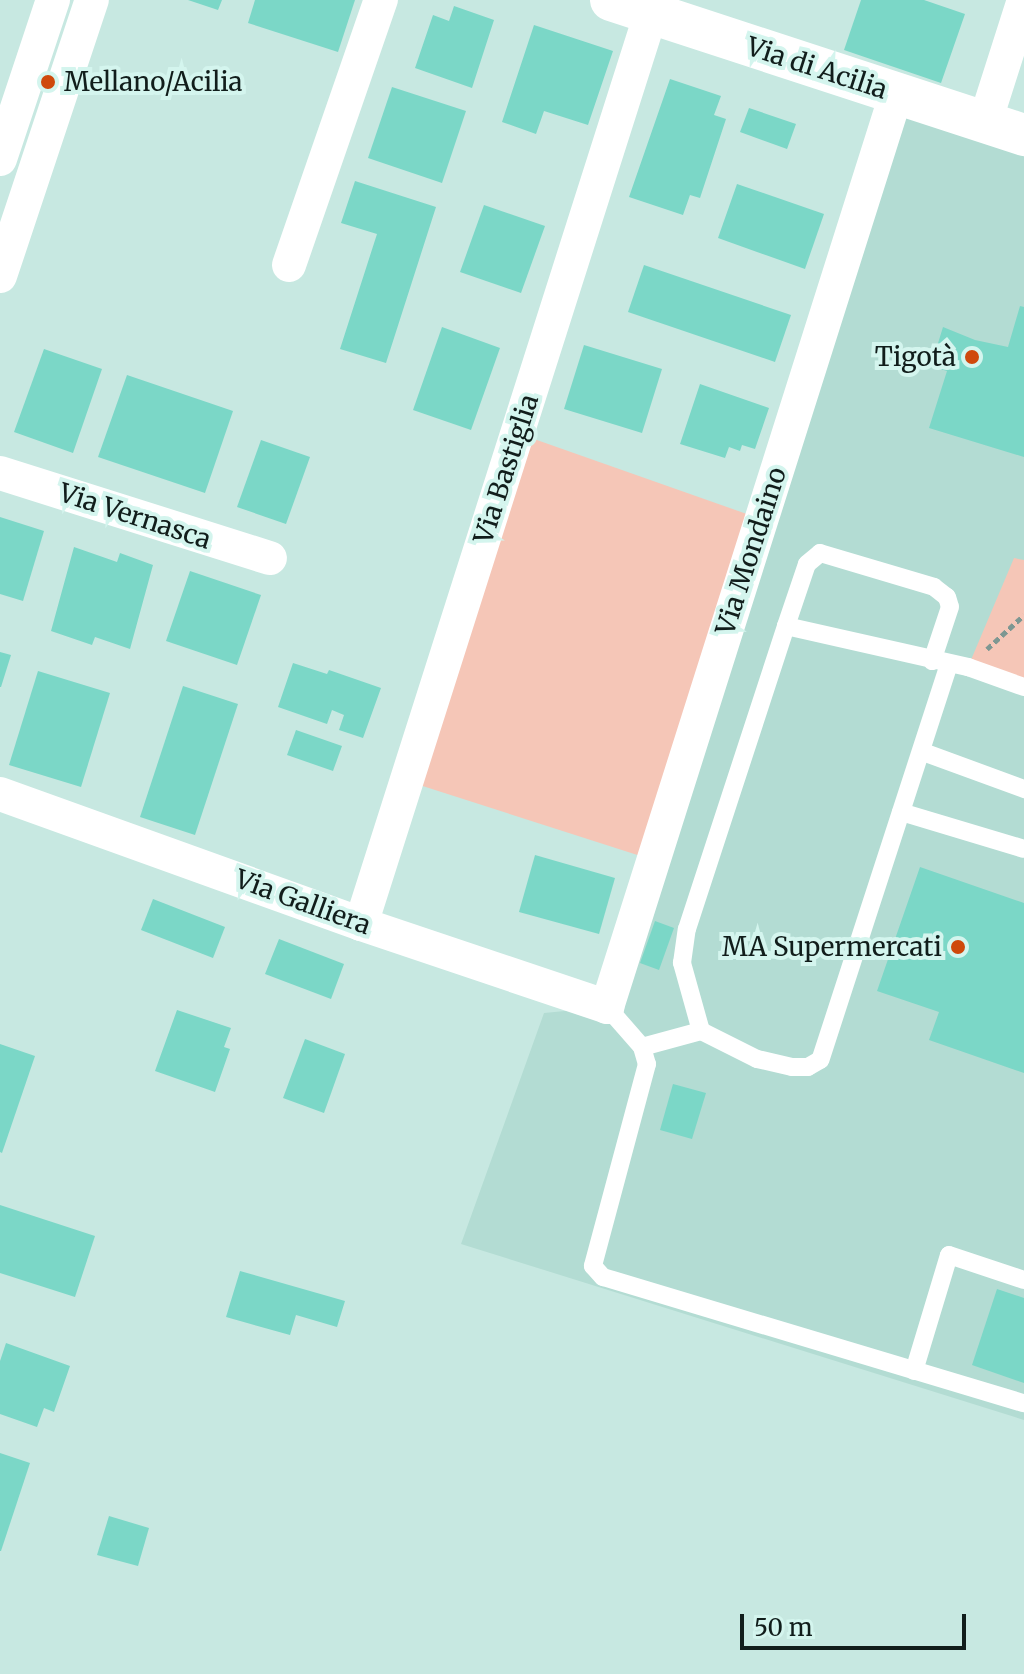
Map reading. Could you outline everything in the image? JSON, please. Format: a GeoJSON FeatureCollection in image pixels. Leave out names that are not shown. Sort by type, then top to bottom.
{"type":"FeatureCollection","features":[{"type":"Feature","properties":{"kind":"street"},"geometry":{"type":"LineString","coordinates":[[0,159],[53,0]]}},
{"type":"Feature","properties":{"kind":"street"},"geometry":{"type":"LineString","coordinates":[[0,276],[92,0]]}},
{"type":"Feature","properties":{"kind":"street"},"geometry":{"type":"LineString","coordinates":[[289,265],[381,0]]}},
{"type":"Feature","properties":{"kind":"street","name":"Via di Acilia"},"geometry":{"type":"LineString","coordinates":[[611,0],[1024,135]]}},
{"type":"Feature","properties":{"kind":"street"},"geometry":{"type":"LineString","coordinates":[[985,122],[1024,0]]}},
{"type":"Feature","properties":{"kind":"street","name":"Via Bastiglia"},"geometry":{"type":"LineString","coordinates":[[361,924],[651,13]]}},
{"type":"Feature","properties":{"kind":"street","name":"Via Mondaino"},"geometry":{"type":"LineString","coordinates":[[607,1007],[896,95]]}},
{"type":"Feature","properties":{"kind":"street"},"geometry":{"type":"LineString","coordinates":[[13,120],[48,132]]}},
{"type":"Feature","properties":{"kind":"street","name":"Via Vernasca"},"geometry":{"type":"LineString","coordinates":[[0,473],[270,558]]}},
{"type":"Feature","properties":{"kind":"street","name":"Via Galliera"},"geometry":{"type":"LineString","coordinates":[[0,794],[361,924],[607,1007]]}},
{"type":"Feature","properties":{"kind":"lane"},"geometry":{"type":"LineString","coordinates":[[642,1047],[701,1031],[757,1059],[792,1067],[808,1067],[820,1060],[923,752],[950,607],[947,597],[934,587],[820,553],[807,564],[687,929],[682,963],[701,1031]]}},
{"type":"Feature","properties":{"kind":"lane"},"geometry":{"type":"LineString","coordinates":[[786,626],[968,667],[1024,687]]}},
{"type":"Feature","properties":{"kind":"lane"},"geometry":{"type":"LineString","coordinates":[[923,752],[1024,789]]}},
{"type":"Feature","properties":{"kind":"lane"},"geometry":{"type":"LineString","coordinates":[[901,812],[1024,849]]}},
{"type":"Feature","properties":{"kind":"lane"},"geometry":{"type":"LineString","coordinates":[[607,1007],[642,1047],[647,1064],[593,1266],[603,1277],[1024,1403]]}},
{"type":"Feature","properties":{"kind":"lane"},"geometry":{"type":"LineString","coordinates":[[914,1371],[949,1255],[1024,1280]]}},
{"type":"Feature","properties":{"kind":"path"},"geometry":{"type":"LineString","coordinates":[[968,667],[1024,615]]}},
{"type":"Feature","properties":{"kind":"shaded area"},"geometry":{"type":"Polygon","coordinates":[[[896,95],[1024,137],[1024,1420],[461,1244],[544,1013],[607,1007],[896,95]]]}},
{"type":"Feature","properties":{"kind":"shaded area"},"geometry":{"type":"Polygon","coordinates":[[[517,433],[761,519],[653,860],[407,781],[517,433]]]}},
{"type":"Feature","properties":{"kind":"shaded area"},"geometry":{"type":"Polygon","coordinates":[[[1014,558],[1024,560],[1024,687],[968,667],[1014,558]]]}},
{"type":"Feature","properties":{"kind":"building"},"geometry":{"type":"Polygon","coordinates":[[[188,0],[222,0],[218,10],[188,0]]]}},
{"type":"Feature","properties":{"kind":"building"},"geometry":{"type":"Polygon","coordinates":[[[255,0],[355,0],[338,52],[248,23],[255,0]]]}},
{"type":"Feature","properties":{"kind":"building"},"geometry":{"type":"Polygon","coordinates":[[[861,0],[924,0],[965,14],[941,83],[844,50],[861,0]]]}},
{"type":"Feature","properties":{"kind":"building"},"geometry":{"type":"Polygon","coordinates":[[[454,6],[494,20],[472,88],[415,68],[433,15],[449,21],[454,6]]]}},
{"type":"Feature","properties":{"kind":"building"},"geometry":{"type":"Polygon","coordinates":[[[534,25],[613,51],[588,125],[544,111],[536,134],[502,122],[534,25]]]}},
{"type":"Feature","properties":{"kind":"building"},"geometry":{"type":"Polygon","coordinates":[[[670,79],[721,96],[714,115],[726,119],[700,198],[690,195],[683,215],[629,197],[670,79]]]}},
{"type":"Feature","properties":{"kind":"building"},"geometry":{"type":"Polygon","coordinates":[[[392,87],[466,111],[442,183],[368,158],[392,87]]]}},
{"type":"Feature","properties":{"kind":"building"},"geometry":{"type":"Polygon","coordinates":[[[749,108],[796,124],[787,149],[740,132],[749,108]]]}},
{"type":"Feature","properties":{"kind":"building"},"geometry":{"type":"Polygon","coordinates":[[[355,181],[436,207],[386,363],[340,349],[377,234],[341,223],[355,181]]]}},
{"type":"Feature","properties":{"kind":"building"},"geometry":{"type":"Polygon","coordinates":[[[737,184],[824,214],[805,269],[718,238],[737,184]]]}},
{"type":"Feature","properties":{"kind":"building"},"geometry":{"type":"Polygon","coordinates":[[[484,205],[545,226],[521,293],[460,272],[484,205]]]}},
{"type":"Feature","properties":{"kind":"building"},"geometry":{"type":"Polygon","coordinates":[[[644,265],[791,315],[775,362],[628,312],[644,265]]]}},
{"type":"Feature","properties":{"kind":"building"},"geometry":{"type":"Polygon","coordinates":[[[1020,306],[1024,307],[1024,457],[929,428],[947,371],[931,366],[943,327],[975,340],[1008,347],[1020,306]]]}},
{"type":"Feature","properties":{"kind":"building"},"geometry":{"type":"Polygon","coordinates":[[[442,327],[500,348],[471,430],[413,410],[442,327]]]}},
{"type":"Feature","properties":{"kind":"building"},"geometry":{"type":"Polygon","coordinates":[[[584,345],[662,369],[642,433],[564,409],[584,345]]]}},
{"type":"Feature","properties":{"kind":"building"},"geometry":{"type":"Polygon","coordinates":[[[44,349],[102,369],[73,453],[14,432],[44,349]]]}},
{"type":"Feature","properties":{"kind":"building"},"geometry":{"type":"Polygon","coordinates":[[[127,375],[233,411],[205,493],[98,457],[127,375]]]}},
{"type":"Feature","properties":{"kind":"building"},"geometry":{"type":"Polygon","coordinates":[[[700,384],[769,408],[755,449],[742,445],[740,451],[729,447],[725,458],[680,444],[700,384]]]}},
{"type":"Feature","properties":{"kind":"building"},"geometry":{"type":"Polygon","coordinates":[[[261,440],[310,457],[286,524],[237,507],[261,440]]]}},
{"type":"Feature","properties":{"kind":"building"},"geometry":{"type":"Polygon","coordinates":[[[0,517],[44,531],[23,601],[0,594],[0,517]]]}},
{"type":"Feature","properties":{"kind":"building"},"geometry":{"type":"Polygon","coordinates":[[[74,547],[117,562],[120,553],[153,565],[130,649],[95,637],[92,645],[51,631],[74,547]]]}},
{"type":"Feature","properties":{"kind":"building"},"geometry":{"type":"Polygon","coordinates":[[[190,571],[261,595],[237,665],[166,641],[190,571]]]}},
{"type":"Feature","properties":{"kind":"building"},"geometry":{"type":"Polygon","coordinates":[[[0,652],[11,655],[1,687],[0,687],[0,652]]]}},
{"type":"Feature","properties":{"kind":"building"},"geometry":{"type":"Polygon","coordinates":[[[293,663],[327,674],[329,670],[381,688],[363,738],[339,730],[344,715],[332,710],[327,724],[278,707],[293,663]]]}},
{"type":"Feature","properties":{"kind":"building"},"geometry":{"type":"Polygon","coordinates":[[[38,671],[110,693],[81,787],[9,765],[38,671]]]}},
{"type":"Feature","properties":{"kind":"building"},"geometry":{"type":"Polygon","coordinates":[[[183,686],[238,704],[195,835],[140,817],[183,686]]]}},
{"type":"Feature","properties":{"kind":"building"},"geometry":{"type":"Polygon","coordinates":[[[296,730],[342,746],[333,771],[287,755],[296,730]]]}},
{"type":"Feature","properties":{"kind":"building"},"geometry":{"type":"Polygon","coordinates":[[[535,855],[615,878],[599,934],[519,912],[535,855]]]}},
{"type":"Feature","properties":{"kind":"building","name":"MA Supermercati"},"geometry":{"type":"Polygon","coordinates":[[[920,867],[1024,903],[1024,1073],[929,1040],[939,1012],[877,991],[920,867]]]}},
{"type":"Feature","properties":{"kind":"building"},"geometry":{"type":"Polygon","coordinates":[[[153,899],[225,927],[213,958],[141,930],[153,899]]]}},
{"type":"Feature","properties":{"kind":"building"},"geometry":{"type":"Polygon","coordinates":[[[655,921],[674,928],[659,970],[640,963],[655,921]]]}},
{"type":"Feature","properties":{"kind":"building"},"geometry":{"type":"Polygon","coordinates":[[[279,939],[344,964],[331,999],[265,974],[279,939]]]}},
{"type":"Feature","properties":{"kind":"building"},"geometry":{"type":"Polygon","coordinates":[[[177,1010],[231,1028],[224,1047],[230,1049],[215,1092],[155,1071],[177,1010]]]}},
{"type":"Feature","properties":{"kind":"building"},"geometry":{"type":"Polygon","coordinates":[[[305,1039],[345,1054],[324,1113],[283,1098],[305,1039]]]}},
{"type":"Feature","properties":{"kind":"building"},"geometry":{"type":"Polygon","coordinates":[[[0,1044],[35,1056],[2,1153],[0,1152],[0,1044]]]}},
{"type":"Feature","properties":{"kind":"building"},"geometry":{"type":"Polygon","coordinates":[[[673,1084],[706,1093],[692,1139],[660,1130],[673,1084]]]}},
{"type":"Feature","properties":{"kind":"building"},"geometry":{"type":"Polygon","coordinates":[[[0,1205],[95,1236],[75,1297],[0,1273],[0,1205]]]}},
{"type":"Feature","properties":{"kind":"building"},"geometry":{"type":"Polygon","coordinates":[[[240,1271],[345,1301],[337,1327],[296,1315],[290,1335],[226,1317],[240,1271]]]}},
{"type":"Feature","properties":{"kind":"building"},"geometry":{"type":"Polygon","coordinates":[[[997,1289],[1024,1298],[1024,1383],[972,1365],[997,1289]]]}},
{"type":"Feature","properties":{"kind":"building"},"geometry":{"type":"Polygon","coordinates":[[[6,1343],[70,1366],[54,1412],[44,1408],[37,1427],[0,1414],[0,1361],[6,1343]]]}},
{"type":"Feature","properties":{"kind":"building"},"geometry":{"type":"Polygon","coordinates":[[[0,1453],[30,1463],[1,1551],[0,1551],[0,1453]]]}},
{"type":"Feature","properties":{"kind":"building"},"geometry":{"type":"Polygon","coordinates":[[[109,1516],[149,1528],[138,1566],[97,1555],[109,1516]]]}},
{"type":"Feature","properties":{"kind":"place","name":"Mellano/Acilia"},"geometry":{"type":"Point","coordinates":[48,82]}},
{"type":"Feature","properties":{"kind":"place","name":"Tigotà"},"geometry":{"type":"Point","coordinates":[972,357]}},
{"type":"Feature","properties":{"kind":"place","name":"MA Supermercati"},"geometry":{"type":"Point","coordinates":[958,947]}}]}
